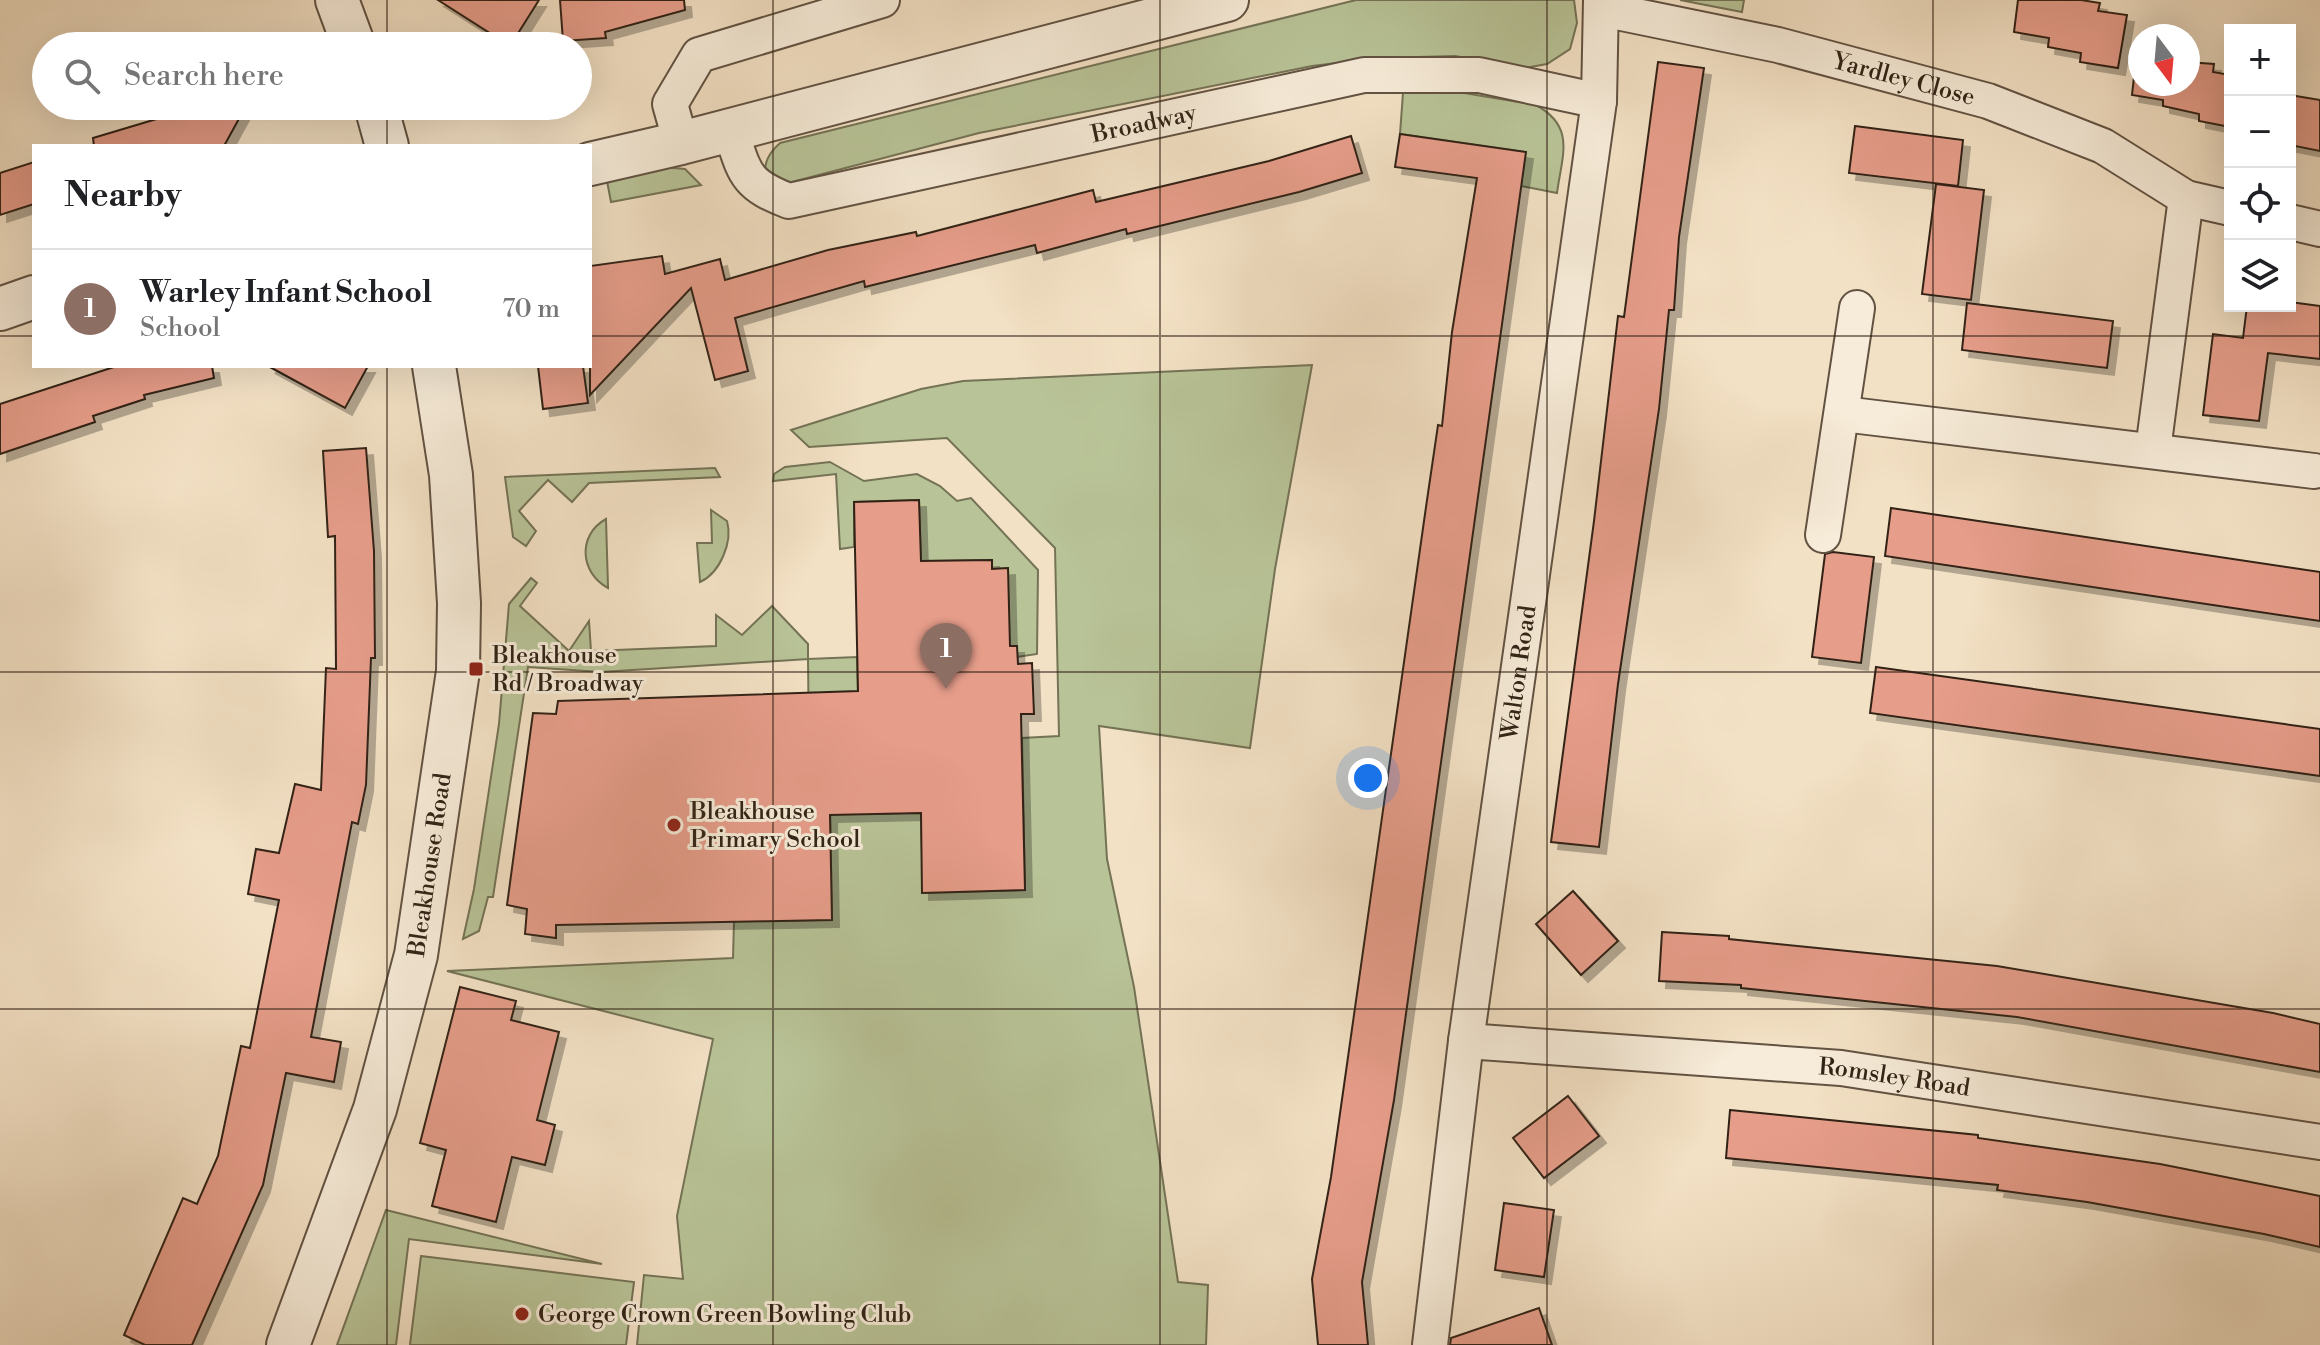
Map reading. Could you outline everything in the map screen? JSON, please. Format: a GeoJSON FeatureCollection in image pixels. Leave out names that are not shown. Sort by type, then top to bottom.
{"type":"FeatureCollection","features":[{"type":"Feature","properties":{"kind":"street"},"geometry":{"type":"LineString","coordinates":[[337,0],[349,32]]}},
{"type":"Feature","properties":{"kind":"street"},"geometry":{"type":"LineString","coordinates":[[681,143],[670,104],[699,55],[882,0]]}},
{"type":"Feature","properties":{"kind":"street"},"geometry":{"type":"LineString","coordinates":[[592,164],[1227,0]]}},
{"type":"Feature","properties":{"kind":"street","name":"Walton Road"},"geometry":{"type":"LineString","coordinates":[[1430,1345],[1466,1041],[1599,101],[1602,4]]}},
{"type":"Feature","properties":{"kind":"street","name":"Yardley Close"},"geometry":{"type":"LineString","coordinates":[[1602,4],[1778,45],[1988,101],[2103,146],[2186,198],[2224,207]]}},
{"type":"Feature","properties":{"kind":"street","name":"Broadway"},"geometry":{"type":"LineString","coordinates":[[730,129],[749,179],[760,190],[789,201],[1364,75],[1479,75],[1599,101]]}},
{"type":"Feature","properties":{"kind":"street"},"geometry":{"type":"LineString","coordinates":[[380,120],[386,144]]}},
{"type":"Feature","properties":{"kind":"street"},"geometry":{"type":"LineString","coordinates":[[2153,450],[2186,198]]}},
{"type":"Feature","properties":{"kind":"street"},"geometry":{"type":"LineString","coordinates":[[2296,223],[2320,229]]}},
{"type":"Feature","properties":{"kind":"street"},"geometry":{"type":"LineString","coordinates":[[0,309],[32,298]]}},
{"type":"Feature","properties":{"kind":"street"},"geometry":{"type":"LineString","coordinates":[[1823,535],[1857,308]]}},
{"type":"Feature","properties":{"kind":"street","name":"Bleakhouse Road"},"geometry":{"type":"LineString","coordinates":[[288,1345],[375,1109],[416,955],[425,897],[458,671],[459,603],[451,475],[434,368]]}},
{"type":"Feature","properties":{"kind":"street"},"geometry":{"type":"LineString","coordinates":[[1843,414],[2314,471]]}},
{"type":"Feature","properties":{"kind":"street","name":"Romsley Road"},"geometry":{"type":"LineString","coordinates":[[1466,1041],[1841,1068],[2320,1142]]}},
{"type":"Feature","properties":{"kind":"green space"},"geometry":{"type":"Polygon","coordinates":[[[1356,0],[1574,0],[1577,23],[1570,49],[1547,64],[1525,68],[1455,56],[1380,58],[1312,66],[979,133],[792,182],[778,183],[765,178],[768,159],[780,143],[1356,0]]]}},
{"type":"Feature","properties":{"kind":"green space"},"geometry":{"type":"Polygon","coordinates":[[[1680,0],[1744,0],[1742,12],[1680,0]]]}},
{"type":"Feature","properties":{"kind":"green space"},"geometry":{"type":"Polygon","coordinates":[[[1403,93],[1464,93],[1536,105],[1549,114],[1562,132],[1563,154],[1557,193],[1521,186],[1525,152],[1400,134],[1403,93]]]}},
{"type":"Feature","properties":{"kind":"green space"},"geometry":{"type":"Polygon","coordinates":[[[662,167],[685,169],[701,185],[611,202],[607,181],[662,167]]]}},
{"type":"Feature","properties":{"kind":"green space"},"geometry":{"type":"Polygon","coordinates":[[[1312,365],[1275,569],[1250,748],[1099,726],[1107,859],[1134,987],[1178,1282],[1208,1285],[1206,1345],[637,1345],[644,1275],[683,1279],[677,1216],[713,1039],[447,971],[733,958],[734,921],[832,920],[829,750],[809,749],[808,659],[857,657],[861,814],[921,813],[923,893],[1025,890],[1022,738],[1059,736],[1055,548],[947,438],[809,447],[791,430],[921,389],[963,381],[1312,365]]]}},
{"type":"Feature","properties":{"kind":"green space"},"geometry":{"type":"Polygon","coordinates":[[[830,462],[864,481],[917,474],[940,486],[957,501],[971,498],[1038,570],[1037,654],[1017,657],[999,647],[1008,568],[992,569],[991,560],[921,561],[919,500],[854,502],[854,547],[840,549],[836,474],[773,481],[774,474],[785,467],[830,462]]]}},
{"type":"Feature","properties":{"kind":"green space"},"geometry":{"type":"Polygon","coordinates":[[[715,468],[720,477],[589,483],[572,502],[548,480],[519,511],[536,531],[526,546],[513,537],[505,477],[715,468]]]}},
{"type":"Feature","properties":{"kind":"green space"},"geometry":{"type":"Polygon","coordinates":[[[711,510],[727,521],[728,538],[714,572],[700,582],[697,543],[712,543],[711,510]]]}},
{"type":"Feature","properties":{"kind":"green space"},"geometry":{"type":"Polygon","coordinates":[[[606,519],[608,588],[592,573],[586,554],[590,534],[606,519]]]}},
{"type":"Feature","properties":{"kind":"green space"},"geometry":{"type":"Polygon","coordinates":[[[531,578],[537,583],[520,606],[569,651],[589,621],[591,651],[716,646],[716,615],[742,635],[772,606],[808,644],[808,659],[601,672],[528,667],[493,897],[488,897],[479,931],[463,939],[474,889],[499,724],[509,604],[531,578]]]}},
{"type":"Feature","properties":{"kind":"green space"},"geometry":{"type":"Polygon","coordinates":[[[386,1210],[602,1264],[409,1239],[396,1345],[337,1345],[386,1210]]]}},
{"type":"Feature","properties":{"kind":"green space","name":"George Crown Green Bowling Club"},"geometry":{"type":"Polygon","coordinates":[[[421,1256],[634,1282],[626,1345],[410,1345],[421,1256]]]}},
{"type":"Feature","properties":{"kind":"building"},"geometry":{"type":"Polygon","coordinates":[[[438,0],[539,0],[519,32],[488,32],[438,0]]]}},
{"type":"Feature","properties":{"kind":"building"},"geometry":{"type":"Polygon","coordinates":[[[560,0],[684,0],[685,10],[605,32],[606,38],[592,39],[592,32],[562,32],[560,0]]]}},
{"type":"Feature","properties":{"kind":"building"},"geometry":{"type":"Polygon","coordinates":[[[2018,0],[2081,0],[2100,3],[2098,11],[2127,15],[2118,68],[2080,62],[2081,53],[2048,47],[2049,38],[2014,32],[2018,0]]]}},
{"type":"Feature","properties":{"kind":"building"},"geometry":{"type":"Polygon","coordinates":[[[1658,62],[1704,68],[1679,237],[1674,310],[1669,310],[1659,409],[1618,684],[1599,847],[1551,842],[1618,316],[1624,317],[1658,62]]]}},
{"type":"Feature","properties":{"kind":"building"},"geometry":{"type":"Polygon","coordinates":[[[2200,63],[2214,64],[2213,72],[2224,74],[2224,126],[2199,121],[2199,114],[2163,106],[2163,100],[2138,96],[2200,96],[2200,63]]]}},
{"type":"Feature","properties":{"kind":"building"},"geometry":{"type":"Polygon","coordinates":[[[2296,96],[2320,100],[2320,151],[2296,146],[2296,96]]]}},
{"type":"Feature","properties":{"kind":"building"},"geometry":{"type":"Polygon","coordinates":[[[153,120],[238,120],[225,144],[94,144],[93,138],[153,120]]]}},
{"type":"Feature","properties":{"kind":"building"},"geometry":{"type":"Polygon","coordinates":[[[1855,126],[1963,140],[1958,186],[1849,173],[1855,126]]]}},
{"type":"Feature","properties":{"kind":"building"},"geometry":{"type":"Polygon","coordinates":[[[1400,134],[1526,152],[1394,1100],[1362,1282],[1368,1345],[1318,1345],[1312,1279],[1331,1177],[1426,507],[1438,425],[1442,426],[1452,332],[1477,178],[1395,167],[1400,134]]]}},
{"type":"Feature","properties":{"kind":"building"},"geometry":{"type":"Polygon","coordinates":[[[1351,136],[1362,173],[1299,192],[1127,234],[1126,229],[1037,253],[1035,245],[865,287],[864,281],[735,318],[748,371],[715,380],[691,288],[590,395],[592,266],[662,256],[665,274],[720,259],[725,280],[828,250],[916,232],[917,236],[1093,190],[1096,202],[1269,161],[1351,136]]]}},
{"type":"Feature","properties":{"kind":"building"},"geometry":{"type":"Polygon","coordinates":[[[32,163],[32,205],[0,215],[0,173],[32,163]]]}},
{"type":"Feature","properties":{"kind":"building"},"geometry":{"type":"Polygon","coordinates":[[[1936,184],[1984,190],[1971,300],[1922,294],[1936,184]]]}},
{"type":"Feature","properties":{"kind":"building"},"geometry":{"type":"Polygon","coordinates":[[[1967,303],[2113,321],[2107,368],[1962,350],[1967,303]]]}},
{"type":"Feature","properties":{"kind":"building"},"geometry":{"type":"Polygon","coordinates":[[[2296,303],[2320,306],[2320,359],[2268,353],[2259,421],[2203,415],[2213,334],[2243,338],[2246,312],[2296,312],[2296,303]]]}},
{"type":"Feature","properties":{"kind":"building"},"geometry":{"type":"Polygon","coordinates":[[[111,368],[212,368],[214,378],[144,395],[145,399],[93,416],[95,422],[0,454],[0,404],[111,368]]]}},
{"type":"Feature","properties":{"kind":"building"},"geometry":{"type":"Polygon","coordinates":[[[272,368],[367,368],[345,408],[272,368]]]}},
{"type":"Feature","properties":{"kind":"building"},"geometry":{"type":"Polygon","coordinates":[[[538,368],[583,368],[588,403],[543,409],[538,368]]]}},
{"type":"Feature","properties":{"kind":"building"},"geometry":{"type":"Polygon","coordinates":[[[366,448],[374,551],[375,658],[371,658],[366,785],[358,824],[352,822],[311,1037],[341,1042],[334,1082],[286,1073],[263,1185],[192,1345],[145,1345],[124,1335],[183,1198],[197,1204],[218,1156],[241,1046],[250,1048],[279,900],[248,894],[256,849],[279,853],[295,784],[321,790],[326,668],[336,669],[335,536],[328,537],[323,451],[366,448]]]}},
{"type":"Feature","properties":{"kind":"building"},"geometry":{"type":"Polygon","coordinates":[[[919,500],[921,561],[992,560],[992,569],[1008,568],[1010,646],[1017,646],[1018,664],[1032,663],[1034,714],[1021,714],[1025,890],[922,893],[921,813],[830,815],[832,920],[556,925],[556,938],[525,934],[527,909],[507,905],[533,713],[556,714],[558,701],[858,691],[854,502],[919,500]]]}},
{"type":"Feature","properties":{"kind":"building"},"geometry":{"type":"Polygon","coordinates":[[[1891,508],[2320,572],[2320,621],[1885,556],[1891,508]]]}},
{"type":"Feature","properties":{"kind":"building"},"geometry":{"type":"Polygon","coordinates":[[[1833,552],[1874,557],[1861,663],[1812,657],[1825,554],[1833,552]]]}},
{"type":"Feature","properties":{"kind":"building"},"geometry":{"type":"Polygon","coordinates":[[[1876,667],[2320,729],[2320,776],[1870,713],[1876,667]]]}},
{"type":"Feature","properties":{"kind":"building"},"geometry":{"type":"Polygon","coordinates":[[[1573,891],[1618,941],[1581,975],[1536,924],[1573,891]]]}},
{"type":"Feature","properties":{"kind":"building"},"geometry":{"type":"Polygon","coordinates":[[[1662,932],[1729,936],[1729,939],[1997,966],[2273,1013],[2320,1024],[2320,1072],[2017,1017],[1741,988],[1741,985],[1659,981],[1662,932]]]}},
{"type":"Feature","properties":{"kind":"building"},"geometry":{"type":"Polygon","coordinates":[[[460,987],[516,1001],[511,1020],[559,1032],[537,1120],[555,1125],[545,1165],[512,1157],[496,1222],[432,1206],[446,1150],[420,1143],[460,987]]]}},
{"type":"Feature","properties":{"kind":"building"},"geometry":{"type":"Polygon","coordinates":[[[1568,1096],[1599,1136],[1544,1178],[1513,1138],[1568,1096]]]}},
{"type":"Feature","properties":{"kind":"building"},"geometry":{"type":"Polygon","coordinates":[[[1730,1110],[1978,1135],[1978,1138],[2160,1164],[2320,1196],[2320,1247],[2087,1202],[1997,1190],[1998,1185],[1726,1158],[1730,1110]]]}},
{"type":"Feature","properties":{"kind":"building"},"geometry":{"type":"Polygon","coordinates":[[[1504,1203],[1554,1210],[1544,1277],[1495,1270],[1504,1203]]]}},
{"type":"Feature","properties":{"kind":"building"},"geometry":{"type":"Polygon","coordinates":[[[1539,1308],[1552,1345],[1450,1345],[1451,1338],[1539,1308]]]}},
{"type":"Feature","properties":{"kind":"place","name":"Bleakhouse Rd / Broadway"},"geometry":{"type":"Point","coordinates":[476,669]}},
{"type":"Feature","properties":{"kind":"place","name":"Warley Infant School"},"geometry":{"type":"Point","coordinates":[946,689]}},
{"type":"Feature","properties":{"kind":"place","name":"Bleakhouse Primary School"},"geometry":{"type":"Point","coordinates":[674,825]}},
{"type":"Feature","properties":{"kind":"place","name":"George Crown Green Bowling Club"},"geometry":{"type":"Point","coordinates":[522,1314]}}]}
